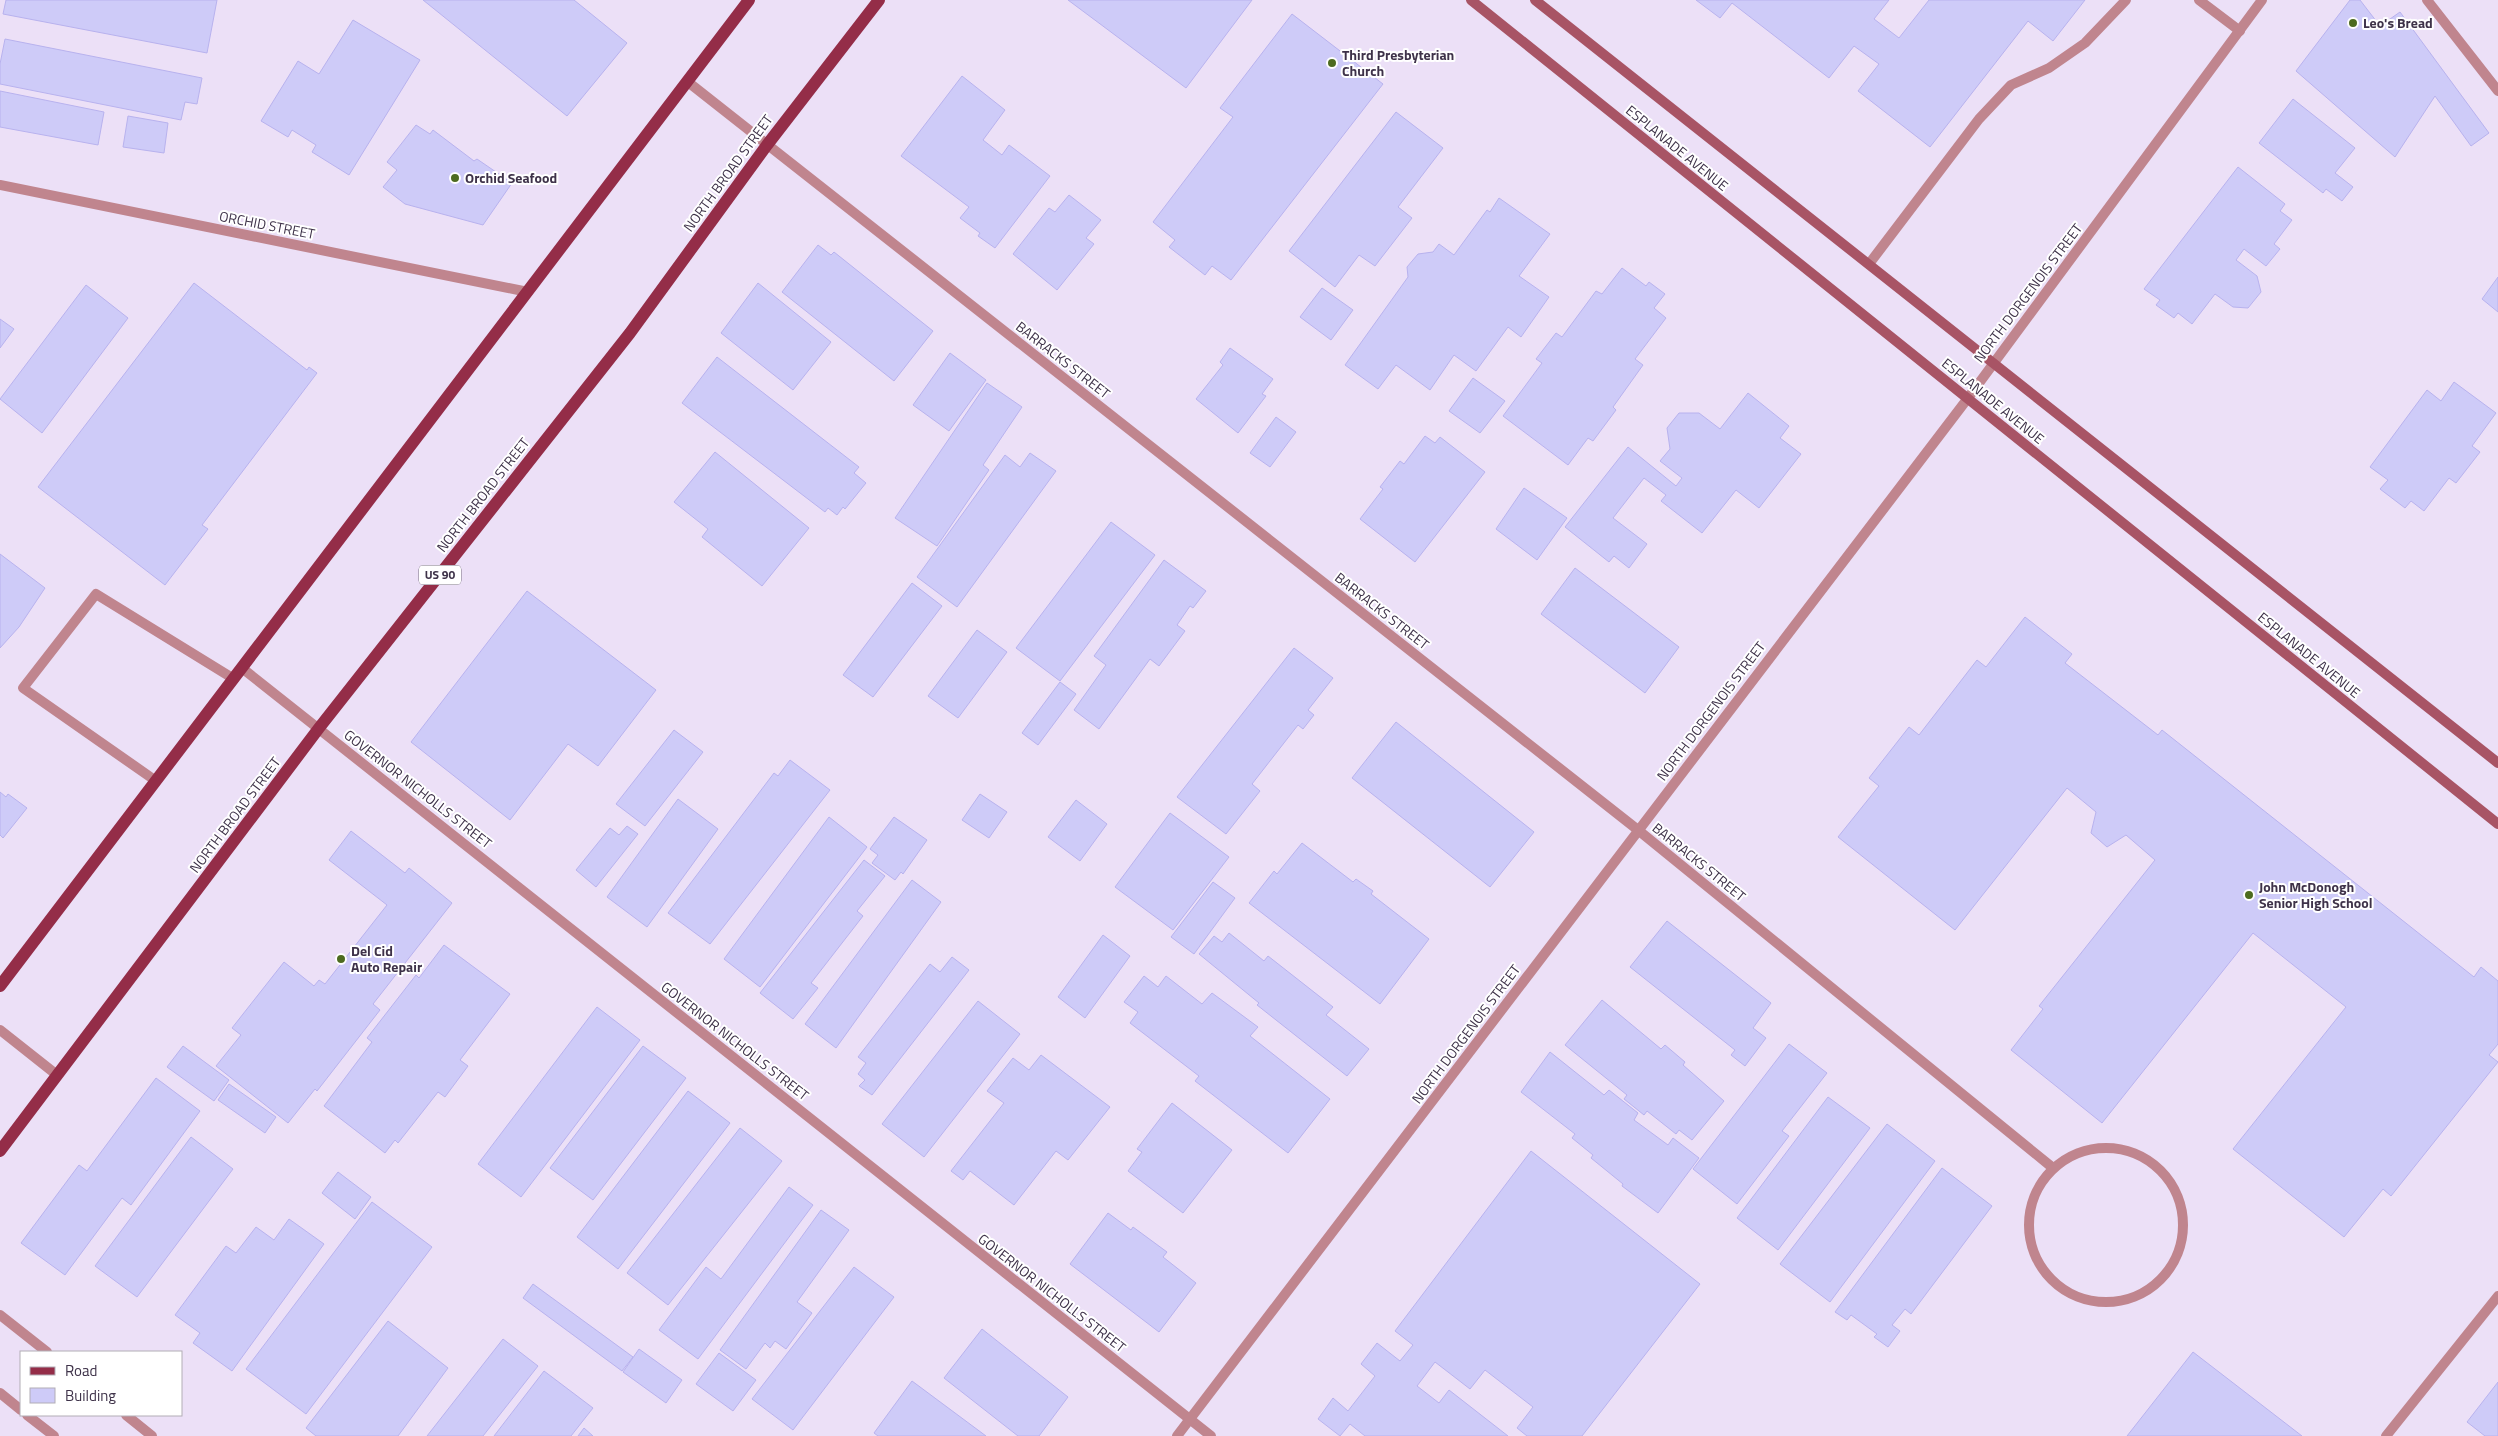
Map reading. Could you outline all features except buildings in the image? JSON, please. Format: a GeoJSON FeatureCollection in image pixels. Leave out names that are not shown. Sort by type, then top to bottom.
{"type":"FeatureCollection","features":[{"type":"Feature","properties":{"kind":"main road"},"geometry":{"type":"LineString","coordinates":[[0,986],[749,0]]}},
{"type":"Feature","properties":{"kind":"main road","name":"NORTH BROAD STREET"},"geometry":{"type":"LineString","coordinates":[[0,1151],[319,728],[630,333],[767,145],[879,0]]}},
{"type":"Feature","properties":{"kind":"street","name":"ESPLANADE AVENUE"},"geometry":{"type":"LineString","coordinates":[[1471,0],[2498,824]]}},
{"type":"Feature","properties":{"kind":"street","name":"ESPLANADE AVENUE"},"geometry":{"type":"LineString","coordinates":[[1535,0],[2498,763]]}},
{"type":"Feature","properties":{"kind":"street"},"geometry":{"type":"LineString","coordinates":[[1868,264],[1979,119],[2011,85],[2049,68],[2085,43],[2126,0]]}},
{"type":"Feature","properties":{"kind":"street"},"geometry":{"type":"LineString","coordinates":[[2199,0],[2240,31]]}},
{"type":"Feature","properties":{"kind":"street","name":"NORTH DORGENOIS STREET"},"geometry":{"type":"LineString","coordinates":[[1178,1436],[1968,398],[2262,0]]}},
{"type":"Feature","properties":{"kind":"street"},"geometry":{"type":"LineString","coordinates":[[2427,0],[2498,91]]}},
{"type":"Feature","properties":{"kind":"street","name":"BARRACKS STREET"},"geometry":{"type":"LineString","coordinates":[[688,82],[1638,830],[2053,1168]]}},
{"type":"Feature","properties":{"kind":"street","name":"ORCHID STREET"},"geometry":{"type":"LineString","coordinates":[[0,185],[528,292]]}},
{"type":"Feature","properties":{"kind":"street"},"geometry":{"type":"LineString","coordinates":[[156,780],[23,688],[96,594],[234,679]]}},
{"type":"Feature","properties":{"kind":"street","name":"GOVERNOR NICHOLLS STREET"},"geometry":{"type":"LineString","coordinates":[[242,668],[1211,1436]]}},
{"type":"Feature","properties":{"kind":"street"},"geometry":{"type":"LineString","coordinates":[[0,1030],[58,1074]]}},
{"type":"Feature","properties":{"kind":"street"},"geometry":{"type":"LineString","coordinates":[[2102,1148],[2128,1151],[2153,1162],[2172,1182],[2182,1207],[2184,1233],[2177,1259],[2160,1281],[2139,1296],[2115,1303],[2090,1301],[2068,1293],[2049,1278],[2035,1258],[2029,1235],[2029,1210],[2038,1188],[2053,1168],[2076,1154],[2102,1148]]}},
{"type":"Feature","properties":{"kind":"street"},"geometry":{"type":"LineString","coordinates":[[2391,1434],[2498,1296]]}},
{"type":"Feature","properties":{"kind":"street"},"geometry":{"type":"LineString","coordinates":[[0,1315],[46,1351]]}},
{"type":"Feature","properties":{"kind":"street"},"geometry":{"type":"LineString","coordinates":[[0,1393],[20,1409]]}},
{"type":"Feature","properties":{"kind":"street"},"geometry":{"type":"LineString","coordinates":[[28,1416],[54,1436]]}},
{"type":"Feature","properties":{"kind":"street"},"geometry":{"type":"LineString","coordinates":[[127,1416],[152,1436]]}},
{"type":"Feature","properties":{"kind":"place","name":"Leo's Bread"},"geometry":{"type":"Point","coordinates":[2353,23]}},
{"type":"Feature","properties":{"kind":"place","name":"Third Presbyterian Church"},"geometry":{"type":"Point","coordinates":[1332,63]}},
{"type":"Feature","properties":{"kind":"place","name":"Orchid Seafood"},"geometry":{"type":"Point","coordinates":[455,178]}},
{"type":"Feature","properties":{"kind":"place","name":"John McDonogh Senior High School"},"geometry":{"type":"Point","coordinates":[2249,895]}},
{"type":"Feature","properties":{"kind":"place","name":"Del Cid Auto Repair"},"geometry":{"type":"Point","coordinates":[341,959]}}]}
